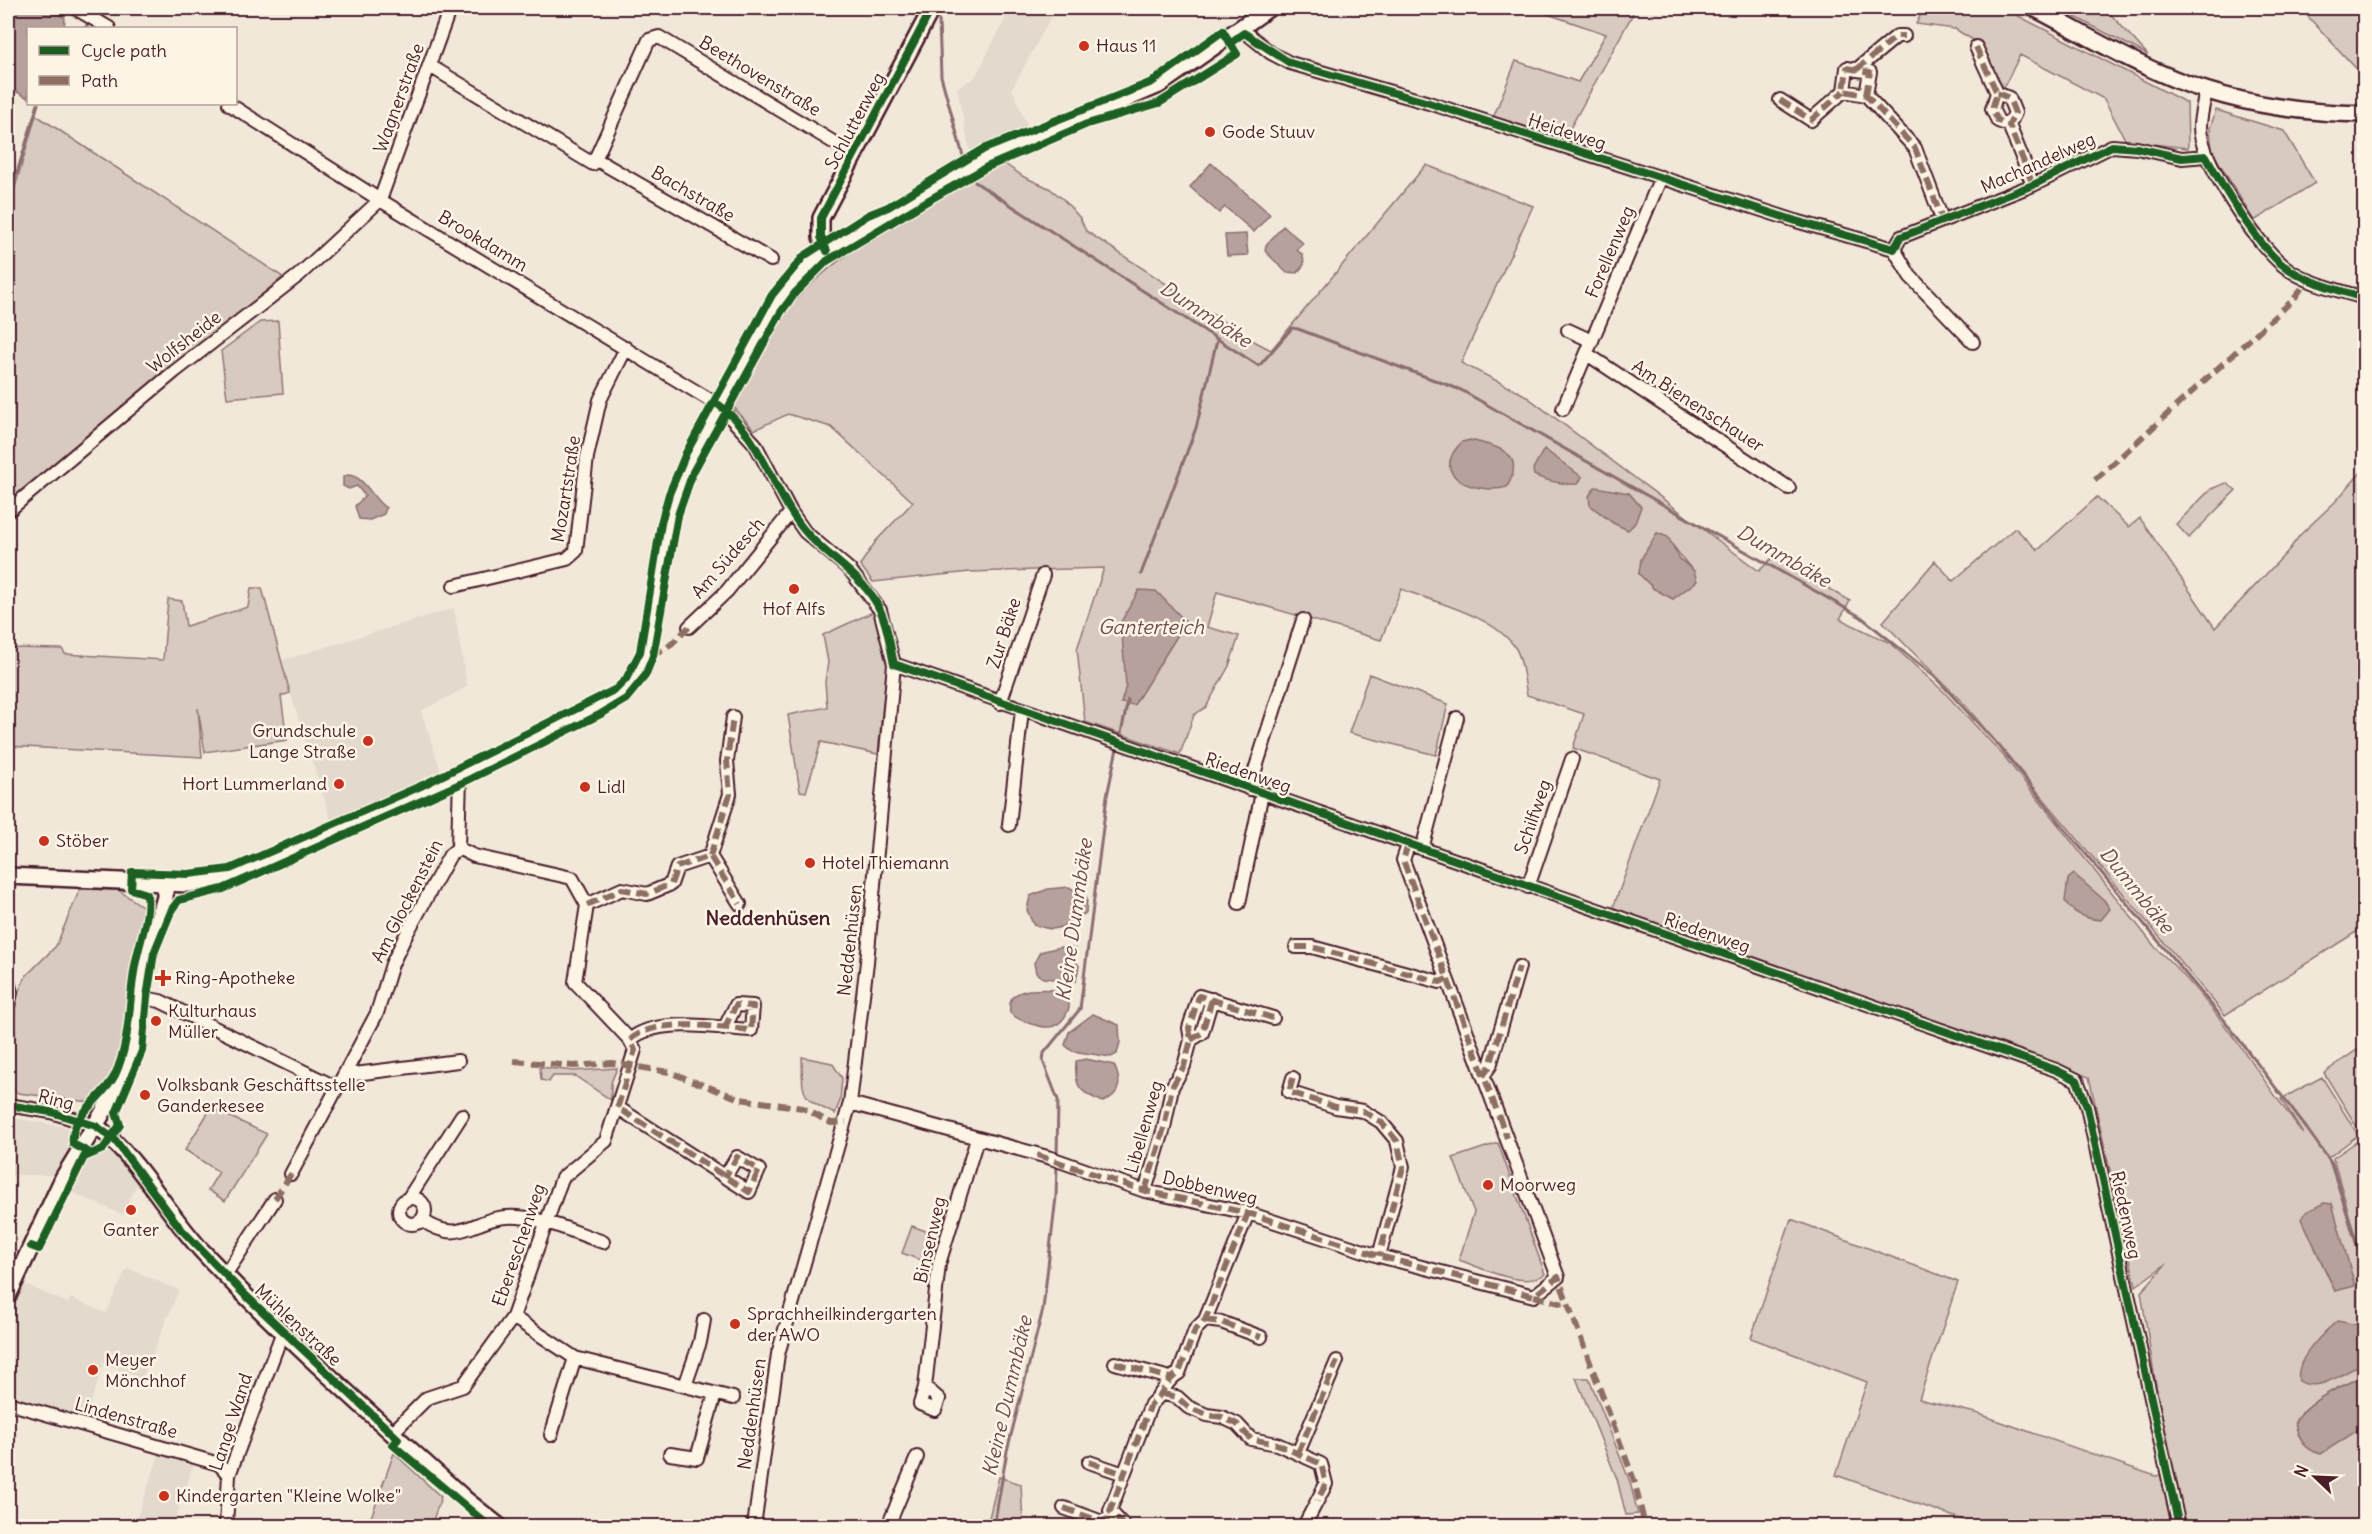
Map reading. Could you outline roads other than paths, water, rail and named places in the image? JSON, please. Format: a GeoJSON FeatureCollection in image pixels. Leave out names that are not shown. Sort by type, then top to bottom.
{"type":"FeatureCollection","features":[{"type":"Feature","properties":{"kind":"street"},"geometry":{"type":"LineString","coordinates":[[75,8],[107,27]]}},
{"type":"Feature","properties":{"kind":"street","name":"Wagnerstraße"},"geometry":{"type":"LineString","coordinates":[[380,200],[450,8]]}},
{"type":"Feature","properties":{"kind":"street","name":"Schlutterweg"},"geometry":{"type":"LineString","coordinates":[[827,252],[822,244],[819,224],[853,154],[932,8]]}},
{"type":"Feature","properties":{"kind":"street"},"geometry":{"type":"LineString","coordinates":[[8,876],[192,884],[223,878],[460,776],[601,706],[626,690],[639,674],[648,653],[671,517],[690,464],[785,291],[800,274],[827,252],[916,197],[982,160],[1159,85],[1269,8]]}},
{"type":"Feature","properties":{"kind":"street"},"geometry":{"type":"LineString","coordinates":[[2034,8],[2159,73],[2206,91],[2262,106],[2318,114],[2364,114]]}},
{"type":"Feature","properties":{"kind":"street","name":"Heideweg"},"geometry":{"type":"LineString","coordinates":[[1240,28],[1271,53],[1290,63],[1429,103],[1894,249]]}},
{"type":"Feature","properties":{"kind":"street"},"geometry":{"type":"LineString","coordinates":[[1856,69],[1897,36],[1904,36]]}},
{"type":"Feature","properties":{"kind":"street","name":"Beethovenstraße"},"geometry":{"type":"LineString","coordinates":[[597,160],[649,40],[659,37],[853,154]]}},
{"type":"Feature","properties":{"kind":"street"},"geometry":{"type":"LineString","coordinates":[[1976,46],[1997,93],[1992,109],[1998,121],[2009,125],[2033,185]]}},
{"type":"Feature","properties":{"kind":"street"},"geometry":{"type":"LineString","coordinates":[[430,66],[590,163],[597,160]]}},
{"type":"Feature","properties":{"kind":"street"},"geometry":{"type":"LineString","coordinates":[[1780,100],[1811,120],[1844,91],[1847,68],[1870,72],[1866,95]]}},
{"type":"Feature","properties":{"kind":"street"},"geometry":{"type":"LineString","coordinates":[[1844,91],[1866,95],[1915,147],[1942,219]]}},
{"type":"Feature","properties":{"kind":"street"},"geometry":{"type":"LineString","coordinates":[[2206,91],[2200,128],[2206,156],[2217,177],[2268,251],[2285,267],[2329,288],[2364,298]]}},
{"type":"Feature","properties":{"kind":"street"},"geometry":{"type":"LineString","coordinates":[[1997,93],[2009,98],[2015,113],[2009,125]]}},
{"type":"Feature","properties":{"kind":"street","name":"Brookdamm"},"geometry":{"type":"LineString","coordinates":[[231,105],[380,200],[720,406]]}},
{"type":"Feature","properties":{"kind":"street","name":"Machandelweg"},"geometry":{"type":"LineString","coordinates":[[1894,249],[1901,237],[2033,185],[2112,146],[2137,148],[2182,158],[2206,156]]}},
{"type":"Feature","properties":{"kind":"street","name":"Bachstraße"},"geometry":{"type":"LineString","coordinates":[[597,160],[771,260]]}},
{"type":"Feature","properties":{"kind":"street","name":"Forellenweg"},"geometry":{"type":"LineString","coordinates":[[1563,409],[1661,177]]}},
{"type":"Feature","properties":{"kind":"street","name":"Wolfsheide"},"geometry":{"type":"LineString","coordinates":[[8,511],[174,372],[299,275],[380,200]]}},
{"type":"Feature","properties":{"kind":"street"},"geometry":{"type":"LineString","coordinates":[[1894,249],[1910,276],[1972,342]]}},
{"type":"Feature","properties":{"kind":"street"},"geometry":{"type":"LineString","coordinates":[[1568,330],[1592,341]]}},
{"type":"Feature","properties":{"kind":"street","name":"Mozartstraße"},"geometry":{"type":"LineString","coordinates":[[454,586],[567,559],[576,551],[587,457],[600,400],[626,348]]}},
{"type":"Feature","properties":{"kind":"street","name":"Am Bienenschauer"},"geometry":{"type":"LineString","coordinates":[[1587,354],[1789,488]]}},
{"type":"Feature","properties":{"kind":"street","name":"Neddenhüsen"},"geometry":{"type":"LineString","coordinates":[[720,406],[755,444],[791,512],[805,532],[850,570],[880,610],[894,664],[867,962],[850,1103],[778,1354],[754,1527]]}},
{"type":"Feature","properties":{"kind":"street","name":"Am Südesch"},"geometry":{"type":"LineString","coordinates":[[689,627],[727,591],[791,512]]}},
{"type":"Feature","properties":{"kind":"street","name":"Zur Bäke"},"geometry":{"type":"LineString","coordinates":[[1000,703],[1043,575]]}},
{"type":"Feature","properties":{"kind":"street"},"geometry":{"type":"LineString","coordinates":[[1250,789],[1303,620]]}},
{"type":"Feature","properties":{"kind":"street","name":"Riedenweg"},"geometry":{"type":"LineString","coordinates":[[894,664],[1000,703],[2056,1070],[2077,1080],[2086,1107],[2179,1527]]}},
{"type":"Feature","properties":{"kind":"street"},"geometry":{"type":"LineString","coordinates":[[1009,825],[1022,710]]}},
{"type":"Feature","properties":{"kind":"street"},"geometry":{"type":"LineString","coordinates":[[733,717],[727,761],[730,794],[710,856],[740,904]]}},
{"type":"Feature","properties":{"kind":"street"},"geometry":{"type":"LineString","coordinates":[[1422,849],[1457,718]]}},
{"type":"Feature","properties":{"kind":"street","name":"Schilfweg"},"geometry":{"type":"LineString","coordinates":[[1528,887],[1572,759]]}},
{"type":"Feature","properties":{"kind":"street","name":"Am Glockenstein"},"geometry":{"type":"LineString","coordinates":[[291,1174],[377,1013],[392,964],[407,933],[450,855],[458,848],[460,776]]}},
{"type":"Feature","properties":{"kind":"street","name":"Riedenweg"},"geometry":{"type":"LineString","coordinates":[[1239,903],[1262,794]]}},
{"type":"Feature","properties":{"kind":"street"},"geometry":{"type":"LineString","coordinates":[[1408,845],[1403,860],[1483,1076]]}},
{"type":"Feature","properties":{"kind":"street"},"geometry":{"type":"LineString","coordinates":[[458,848],[474,856],[572,878],[587,905],[575,982],[630,1040],[639,1032],[670,1026],[724,1029]]}},
{"type":"Feature","properties":{"kind":"street"},"geometry":{"type":"LineString","coordinates":[[587,905],[622,889],[647,894],[671,884],[677,867],[710,856]]}},
{"type":"Feature","properties":{"kind":"street"},"geometry":{"type":"LineString","coordinates":[[8,1296],[63,1178],[124,1078],[130,1056],[139,997],[165,897],[165,882]]}},
{"type":"Feature","properties":{"kind":"street"},"geometry":{"type":"LineString","coordinates":[[1296,947],[1312,946],[1440,982],[1447,979]]}},
{"type":"Feature","properties":{"kind":"street"},"geometry":{"type":"LineString","coordinates":[[1483,1076],[1490,1066],[1519,967]]}},
{"type":"Feature","properties":{"kind":"street"},"geometry":{"type":"LineString","coordinates":[[8,981],[11,993],[8,1006]]}},
{"type":"Feature","properties":{"kind":"street","name":"Libellenweg"},"geometry":{"type":"LineString","coordinates":[[1145,1191],[1164,1128],[1172,1087],[1184,1066],[1191,1040],[1189,1028],[1199,996],[1273,1018]]}},
{"type":"Feature","properties":{"kind":"street"},"geometry":{"type":"LineString","coordinates":[[139,997],[160,1001],[337,1088]]}},
{"type":"Feature","properties":{"kind":"street","name":"Ebereschenweg"},"geometry":{"type":"LineString","coordinates":[[392,1434],[427,1398],[463,1386],[513,1317],[544,1222],[562,1178],[606,1141],[635,1050],[630,1040]]}},
{"type":"Feature","properties":{"kind":"street"},"geometry":{"type":"LineString","coordinates":[[348,1071],[355,1074],[458,1060]]}},
{"type":"Feature","properties":{"kind":"street","name":"Dobbenweg"},"geometry":{"type":"LineString","coordinates":[[850,1103],[1050,1158],[1145,1191],[1248,1213],[1379,1256],[1534,1296],[1558,1277],[1483,1076]]}},
{"type":"Feature","properties":{"kind":"street"},"geometry":{"type":"LineString","coordinates":[[1293,1078],[1289,1092],[1336,1107],[1344,1106],[1363,1111],[1381,1122],[1396,1141],[1403,1167],[1379,1256]]}},
{"type":"Feature","properties":{"kind":"street","name":"Ring"},"geometry":{"type":"LineString","coordinates":[[8,1105],[51,1112],[96,1126]]}},
{"type":"Feature","properties":{"kind":"street"},"geometry":{"type":"LineString","coordinates":[[617,1109],[725,1177]]}},
{"type":"Feature","properties":{"kind":"street"},"geometry":{"type":"LineString","coordinates":[[408,1199],[416,1199],[423,1204],[425,1212],[422,1220],[411,1224],[403,1220],[400,1208],[462,1115]]}},
{"type":"Feature","properties":{"kind":"street","name":"Mühlenstraße"},"geometry":{"type":"LineString","coordinates":[[96,1126],[115,1140],[180,1228],[225,1275],[392,1434],[465,1500],[499,1527]]}},
{"type":"Feature","properties":{"kind":"street","name":"Binsenweg"},"geometry":{"type":"LineString","coordinates":[[925,1387],[939,1264],[977,1138]]}},
{"type":"Feature","properties":{"kind":"street"},"geometry":{"type":"LineString","coordinates":[[225,1275],[275,1199]]}},
{"type":"Feature","properties":{"kind":"street"},"geometry":{"type":"LineString","coordinates":[[1124,1527],[1110,1511],[1151,1404],[1163,1394],[1170,1378],[1179,1373],[1195,1329],[1205,1320],[1248,1213]]}},
{"type":"Feature","properties":{"kind":"street"},"geometry":{"type":"LineString","coordinates":[[422,1220],[443,1232],[456,1232],[504,1216],[544,1222],[603,1242]]}},
{"type":"Feature","properties":{"kind":"street"},"geometry":{"type":"LineString","coordinates":[[513,1317],[575,1358],[734,1398]]}},
{"type":"Feature","properties":{"kind":"street"},"geometry":{"type":"LineString","coordinates":[[684,1386],[700,1342],[704,1320]]}},
{"type":"Feature","properties":{"kind":"street"},"geometry":{"type":"LineString","coordinates":[[1205,1320],[1221,1322],[1261,1337]]}},
{"type":"Feature","properties":{"kind":"street","name":"Lange Wand"},"geometry":{"type":"LineString","coordinates":[[226,1527],[229,1475],[283,1331]]}},
{"type":"Feature","properties":{"kind":"street"},"geometry":{"type":"LineString","coordinates":[[551,1435],[575,1358]]}},
{"type":"Feature","properties":{"kind":"street"},"geometry":{"type":"LineString","coordinates":[[1298,1453],[1337,1361]]}},
{"type":"Feature","properties":{"kind":"street"},"geometry":{"type":"LineString","coordinates":[[1115,1363],[1170,1378]]}},
{"type":"Feature","properties":{"kind":"street"},"geometry":{"type":"LineString","coordinates":[[670,1454],[697,1458],[715,1394]]}},
{"type":"Feature","properties":{"kind":"street"},"geometry":{"type":"LineString","coordinates":[[1163,1394],[1177,1397],[1188,1407],[1207,1415],[1222,1417],[1238,1424],[1251,1439],[1277,1444],[1321,1464],[1326,1484],[1304,1527]]}},
{"type":"Feature","properties":{"kind":"street","name":"Lindenstraße"},"geometry":{"type":"LineString","coordinates":[[8,1403],[219,1464],[229,1475]]}},
{"type":"Feature","properties":{"kind":"street"},"geometry":{"type":"LineString","coordinates":[[888,1527],[917,1457]]}},
{"type":"Feature","properties":{"kind":"street"},"geometry":{"type":"LineString","coordinates":[[1089,1462],[1124,1474]]}},
{"type":"Feature","properties":{"kind":"street"},"geometry":{"type":"LineString","coordinates":[[1064,1508],[1102,1522],[1113,1516]]}},
{"type":"Feature","properties":{"kind":"water"},"geometry":{"type":"Polygon","coordinates":[[[8,8],[49,8],[65,18],[64,27],[27,27],[27,97],[8,87],[8,8]]]}},
{"type":"Feature","properties":{"kind":"water"},"geometry":{"type":"Polygon","coordinates":[[[1211,163],[1270,214],[1254,232],[1225,207],[1219,213],[1190,187],[1211,163]]]}},
{"type":"Feature","properties":{"kind":"water"},"geometry":{"type":"Polygon","coordinates":[[[1283,226],[1303,243],[1297,250],[1303,255],[1304,265],[1297,273],[1286,272],[1265,251],[1266,245],[1283,226]]]}},
{"type":"Feature","properties":{"kind":"water"},"geometry":{"type":"Polygon","coordinates":[[[1246,234],[1248,255],[1227,256],[1225,235],[1246,234]]]}},
{"type":"Feature","properties":{"kind":"water"},"geometry":{"type":"Polygon","coordinates":[[[1470,440],[1499,449],[1511,459],[1514,466],[1507,487],[1495,489],[1470,486],[1453,474],[1450,465],[1452,454],[1462,442],[1470,440]]]}},
{"type":"Feature","properties":{"kind":"water"},"geometry":{"type":"Polygon","coordinates":[[[1544,449],[1582,477],[1578,484],[1555,482],[1534,475],[1533,469],[1544,449]]]}},
{"type":"Feature","properties":{"kind":"water"},"geometry":{"type":"Polygon","coordinates":[[[354,476],[364,484],[386,508],[384,514],[370,520],[359,519],[355,506],[365,496],[357,486],[349,489],[343,486],[343,477],[354,476]]]}},
{"type":"Feature","properties":{"kind":"water"},"geometry":{"type":"Polygon","coordinates":[[[1595,487],[1629,493],[1641,507],[1635,523],[1628,530],[1613,523],[1590,505],[1589,496],[1595,487]]]}},
{"type":"Feature","properties":{"kind":"water"},"geometry":{"type":"Polygon","coordinates":[[[1657,533],[1668,537],[1680,559],[1694,571],[1697,581],[1673,599],[1654,589],[1639,574],[1641,559],[1657,533]]]}},
{"type":"Feature","properties":{"kind":"water","name":"Ganterteich"},"geometry":{"type":"Polygon","coordinates":[[[1139,590],[1156,591],[1186,622],[1134,705],[1121,703],[1126,686],[1121,622],[1139,590]]]}},
{"type":"Feature","properties":{"kind":"water"},"geometry":{"type":"Polygon","coordinates":[[[2074,874],[2104,900],[2110,909],[2101,920],[2080,915],[2065,901],[2068,879],[2074,874]]]}},
{"type":"Feature","properties":{"kind":"water"},"geometry":{"type":"Polygon","coordinates":[[[1069,887],[1087,898],[1086,913],[1055,929],[1033,924],[1027,910],[1030,896],[1048,889],[1069,887]]]}},
{"type":"Feature","properties":{"kind":"water"},"geometry":{"type":"Polygon","coordinates":[[[1060,947],[1076,949],[1074,959],[1079,966],[1076,981],[1043,978],[1036,973],[1034,963],[1040,952],[1060,947]]]}},
{"type":"Feature","properties":{"kind":"water"},"geometry":{"type":"Polygon","coordinates":[[[1029,990],[1055,990],[1066,995],[1069,1000],[1068,1010],[1058,1024],[1049,1027],[1038,1026],[1025,1022],[1010,1013],[1011,999],[1029,990]]]}},
{"type":"Feature","properties":{"kind":"water"},"geometry":{"type":"Polygon","coordinates":[[[1093,1014],[1119,1025],[1120,1042],[1117,1054],[1111,1057],[1072,1051],[1065,1045],[1069,1032],[1093,1014]]]}},
{"type":"Feature","properties":{"kind":"water"},"geometry":{"type":"Polygon","coordinates":[[[1086,1059],[1114,1065],[1117,1071],[1118,1087],[1109,1099],[1103,1102],[1084,1092],[1078,1083],[1076,1061],[1086,1059]]]}},
{"type":"Feature","properties":{"kind":"water"},"geometry":{"type":"Polygon","coordinates":[[[2324,1203],[2332,1204],[2355,1286],[2335,1291],[2302,1219],[2306,1212],[2324,1203]]]}},
{"type":"Feature","properties":{"kind":"water"},"geometry":{"type":"Polygon","coordinates":[[[2337,1321],[2364,1326],[2364,1363],[2323,1383],[2315,1385],[2299,1381],[2301,1365],[2310,1348],[2337,1321]]]}},
{"type":"Feature","properties":{"kind":"water"},"geometry":{"type":"Polygon","coordinates":[[[2364,1376],[2364,1426],[2321,1454],[2310,1450],[2300,1438],[2295,1422],[2308,1407],[2326,1394],[2364,1376]]]}},
{"type":"Feature","properties":{"kind":"waterway"},"geometry":{"type":"LineString","coordinates":[[94,13],[99,8]]}},
{"type":"Feature","properties":{"kind":"waterway","name":"Dummbäke"},"geometry":{"type":"LineString","coordinates":[[939,20],[941,76],[963,156]]}},
{"type":"Feature","properties":{"kind":"waterway"},"geometry":{"type":"LineString","coordinates":[[8,202],[38,105]]}},
{"type":"Feature","properties":{"kind":"waterway","name":"Dummbäke"},"geometry":{"type":"LineString","coordinates":[[975,182],[1259,366],[1292,328],[1461,390],[1861,617],[1935,677],[2000,747],[2065,829],[2225,1021],[2332,1164],[2364,1269]]}},
{"type":"Feature","properties":{"kind":"waterway","name":"Kleine Dummbäke"},"geometry":{"type":"LineString","coordinates":[[1141,574],[1196,428],[1217,340]]}},
{"type":"Feature","properties":{"kind":"waterway","name":"Kleine Dummbäke"},"geometry":{"type":"LineString","coordinates":[[1120,738],[1128,700]]}},
{"type":"Feature","properties":{"kind":"waterway","name":"Kleine Dummbäke"},"geometry":{"type":"LineString","coordinates":[[1057,1157],[1058,1100],[1043,1061],[1044,1053],[1080,1009],[1107,796],[1117,748]]}},
{"type":"Feature","properties":{"kind":"waterway","name":"Kleine Dummbäke"},"geometry":{"type":"LineString","coordinates":[[994,1526],[1007,1451],[1043,1309],[1056,1197],[1057,1164]]}},
{"type":"Feature","properties":{"kind":"place","name":"Haus 11"},"geometry":{"type":"Point","coordinates":[1084,46]}},
{"type":"Feature","properties":{"kind":"place","name":"Gode Stuuv"},"geometry":{"type":"Point","coordinates":[1210,132]}},
{"type":"Feature","properties":{"kind":"place","name":"Hof Alfs"},"geometry":{"type":"Point","coordinates":[794,589]}},
{"type":"Feature","properties":{"kind":"place","name":"Grundschule Lange Straße"},"geometry":{"type":"Point","coordinates":[368,741]}},
{"type":"Feature","properties":{"kind":"place","name":"Hort Lummerland"},"geometry":{"type":"Point","coordinates":[339,784]}},
{"type":"Feature","properties":{"kind":"place","name":"Lidl"},"geometry":{"type":"Point","coordinates":[585,787]}},
{"type":"Feature","properties":{"kind":"place","name":"Stöber"},"geometry":{"type":"Point","coordinates":[44,841]}},
{"type":"Feature","properties":{"kind":"place","name":"Hotel Thiemann"},"geometry":{"type":"Point","coordinates":[810,863]}},
{"type":"Feature","properties":{"kind":"place","name":"Ring-Apotheke"},"geometry":{"type":"Point","coordinates":[163,978]}},
{"type":"Feature","properties":{"kind":"place","name":"Kulturhaus Müller"},"geometry":{"type":"Point","coordinates":[156,1021]}},
{"type":"Feature","properties":{"kind":"place","name":"Volksbank Geschäftsstelle Ganderkesee"},"geometry":{"type":"Point","coordinates":[145,1095]}},
{"type":"Feature","properties":{"kind":"place","name":"Moorweg"},"geometry":{"type":"Point","coordinates":[1488,1185]}},
{"type":"Feature","properties":{"kind":"place","name":"Ganter"},"geometry":{"type":"Point","coordinates":[131,1210]}},
{"type":"Feature","properties":{"kind":"place","name":"Sprachheilkindergarten der AWO"},"geometry":{"type":"Point","coordinates":[735,1324]}},
{"type":"Feature","properties":{"kind":"place","name":"Meyer Mönchhof"},"geometry":{"type":"Point","coordinates":[93,1370]}},
{"type":"Feature","properties":{"kind":"place","name":"Kindergarten \"Kleine Wolke\""},"geometry":{"type":"Point","coordinates":[164,1496]}},
{"type":"Feature","properties":{"kind":"district","name":"Neddenhüsen"},"geometry":{"type":"Point","coordinates":[768,918]}}]}
